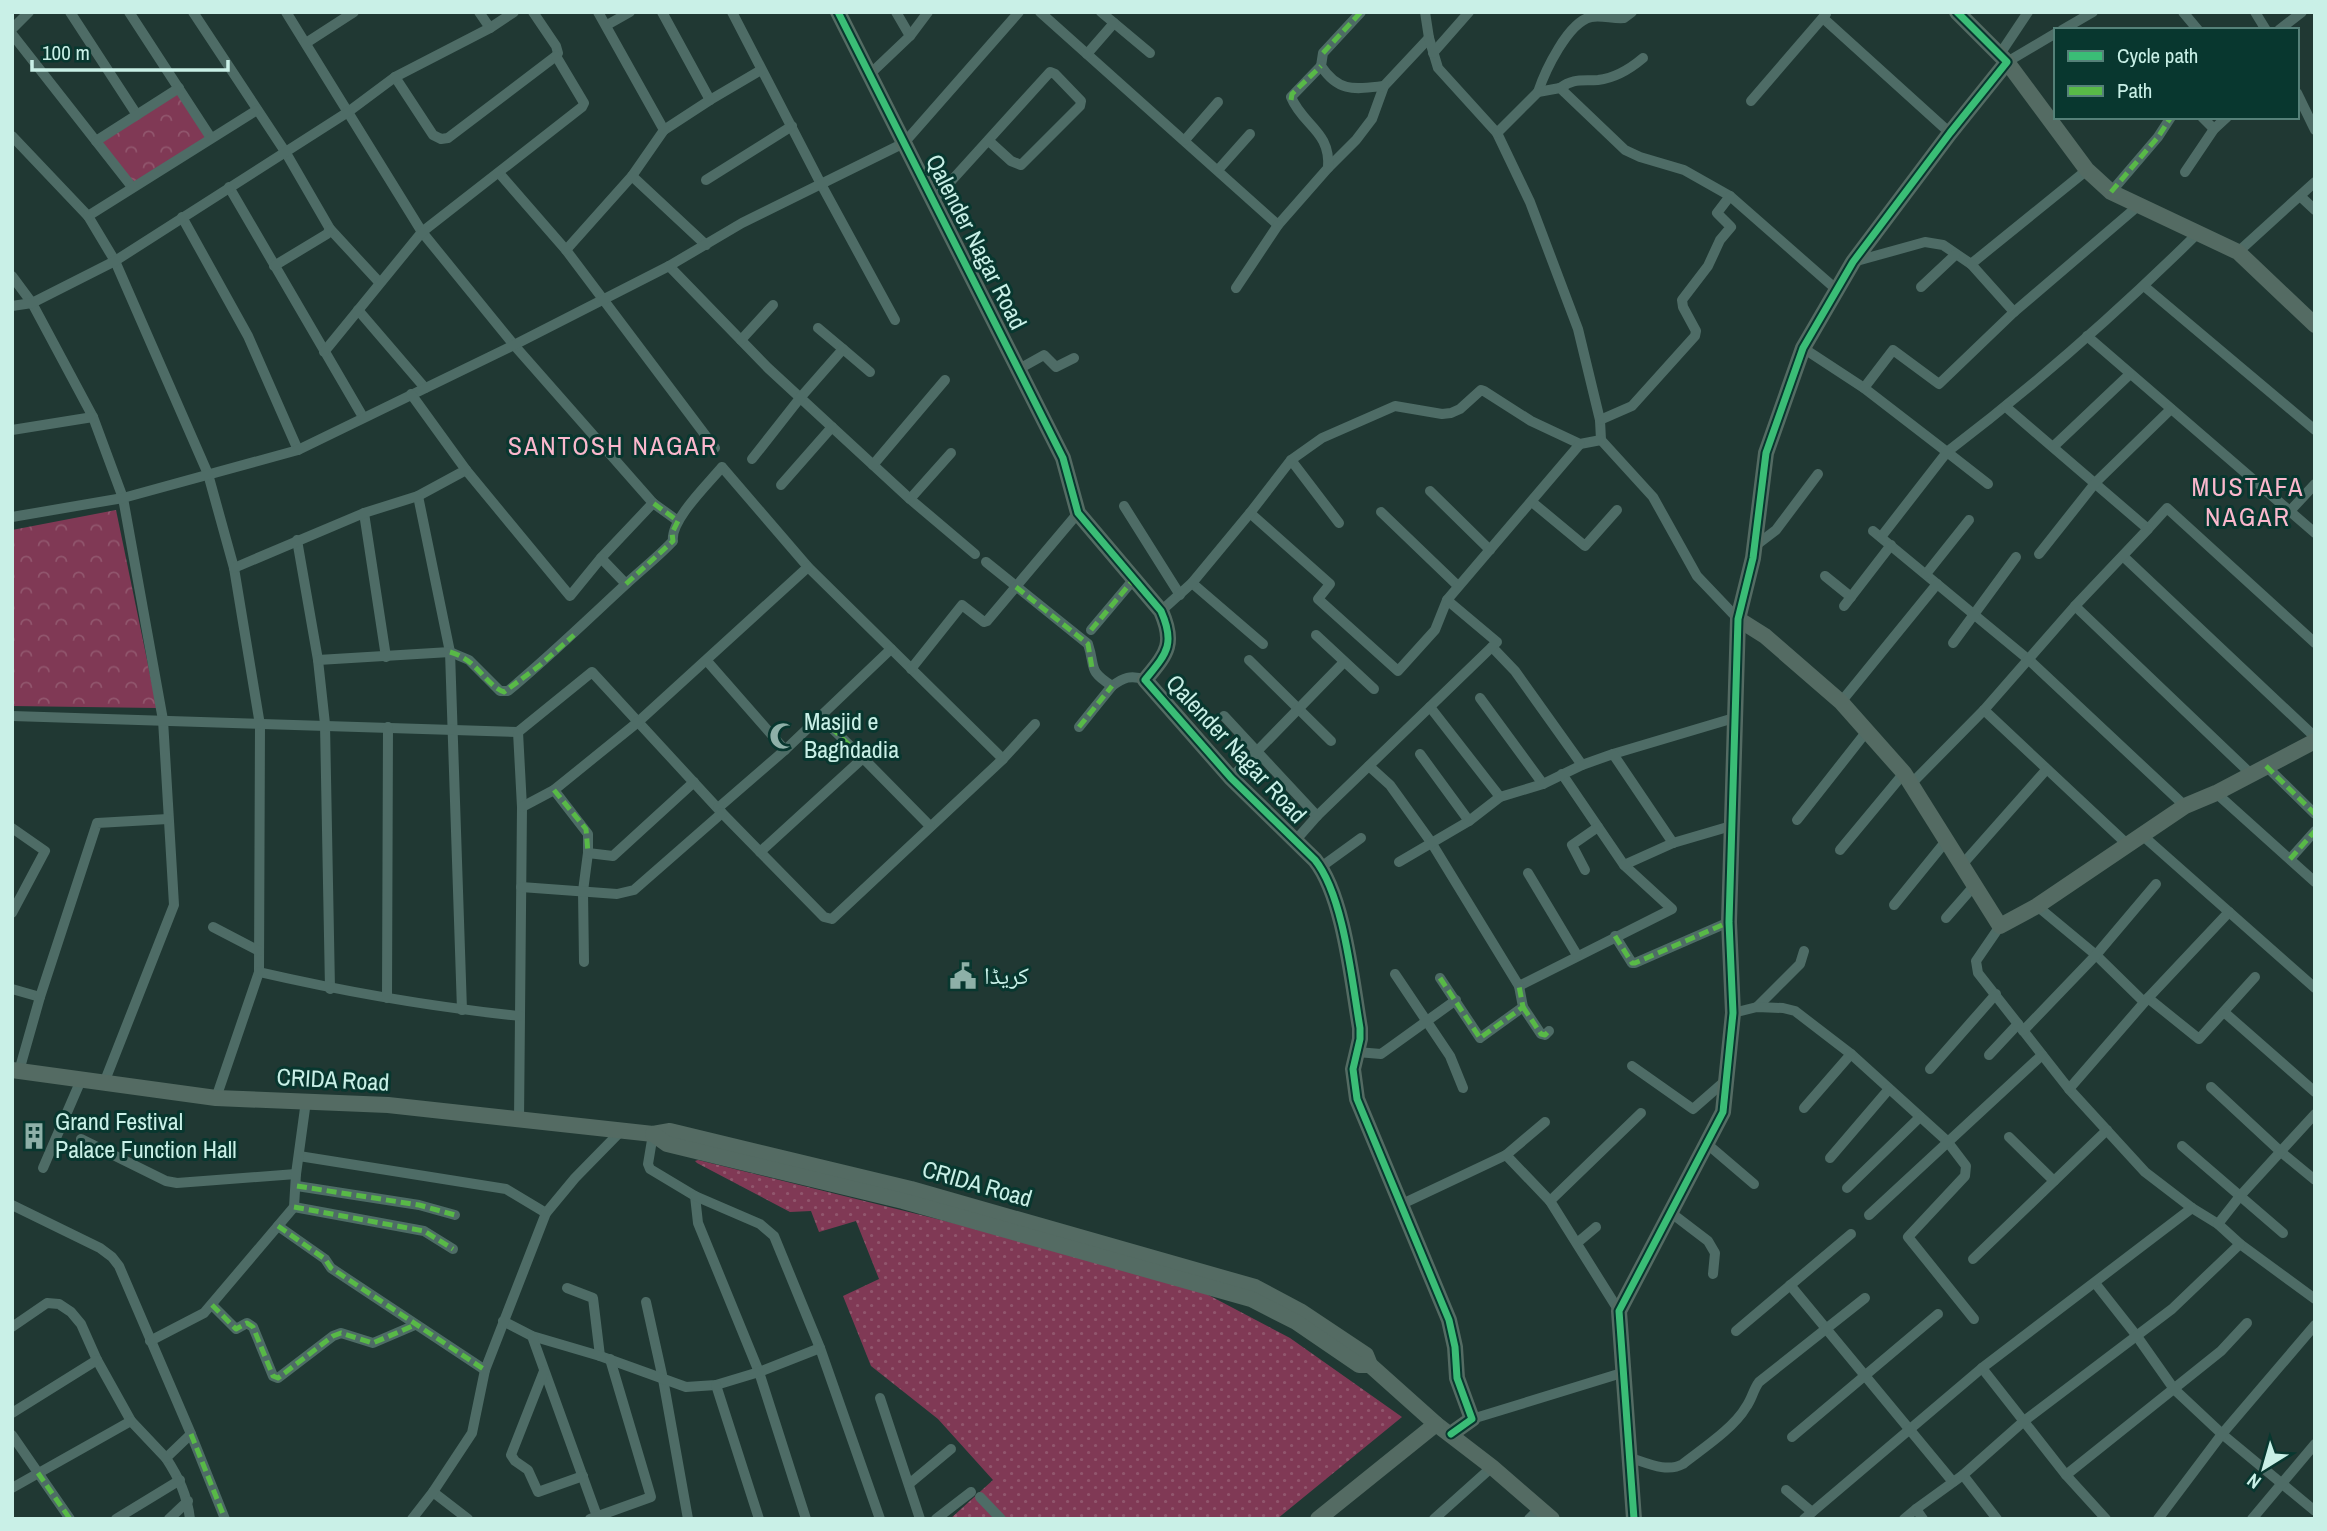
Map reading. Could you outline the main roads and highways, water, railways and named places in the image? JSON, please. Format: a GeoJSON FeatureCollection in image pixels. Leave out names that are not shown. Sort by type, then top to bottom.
{"type":"FeatureCollection","features":[{"type":"Feature","properties":{"kind":"place","name":"Masjid e Baghdadia"},"geometry":{"type":"Point","coordinates":[783,736]}},
{"type":"Feature","properties":{"kind":"place","name":"کریڈا"},"geometry":{"type":"Point","coordinates":[963,976]}},
{"type":"Feature","properties":{"kind":"place","name":"Grand Festival Palace Function Hall"},"geometry":{"type":"Point","coordinates":[34,1136]}},
{"type":"Feature","properties":{"kind":"district","name":"SANTOSH NAGAR"},"geometry":{"type":"Point","coordinates":[613,446]}},
{"type":"Feature","properties":{"kind":"district","name":"MUSTAFA NAGAR"},"geometry":{"type":"Point","coordinates":[2248,502]}}]}
